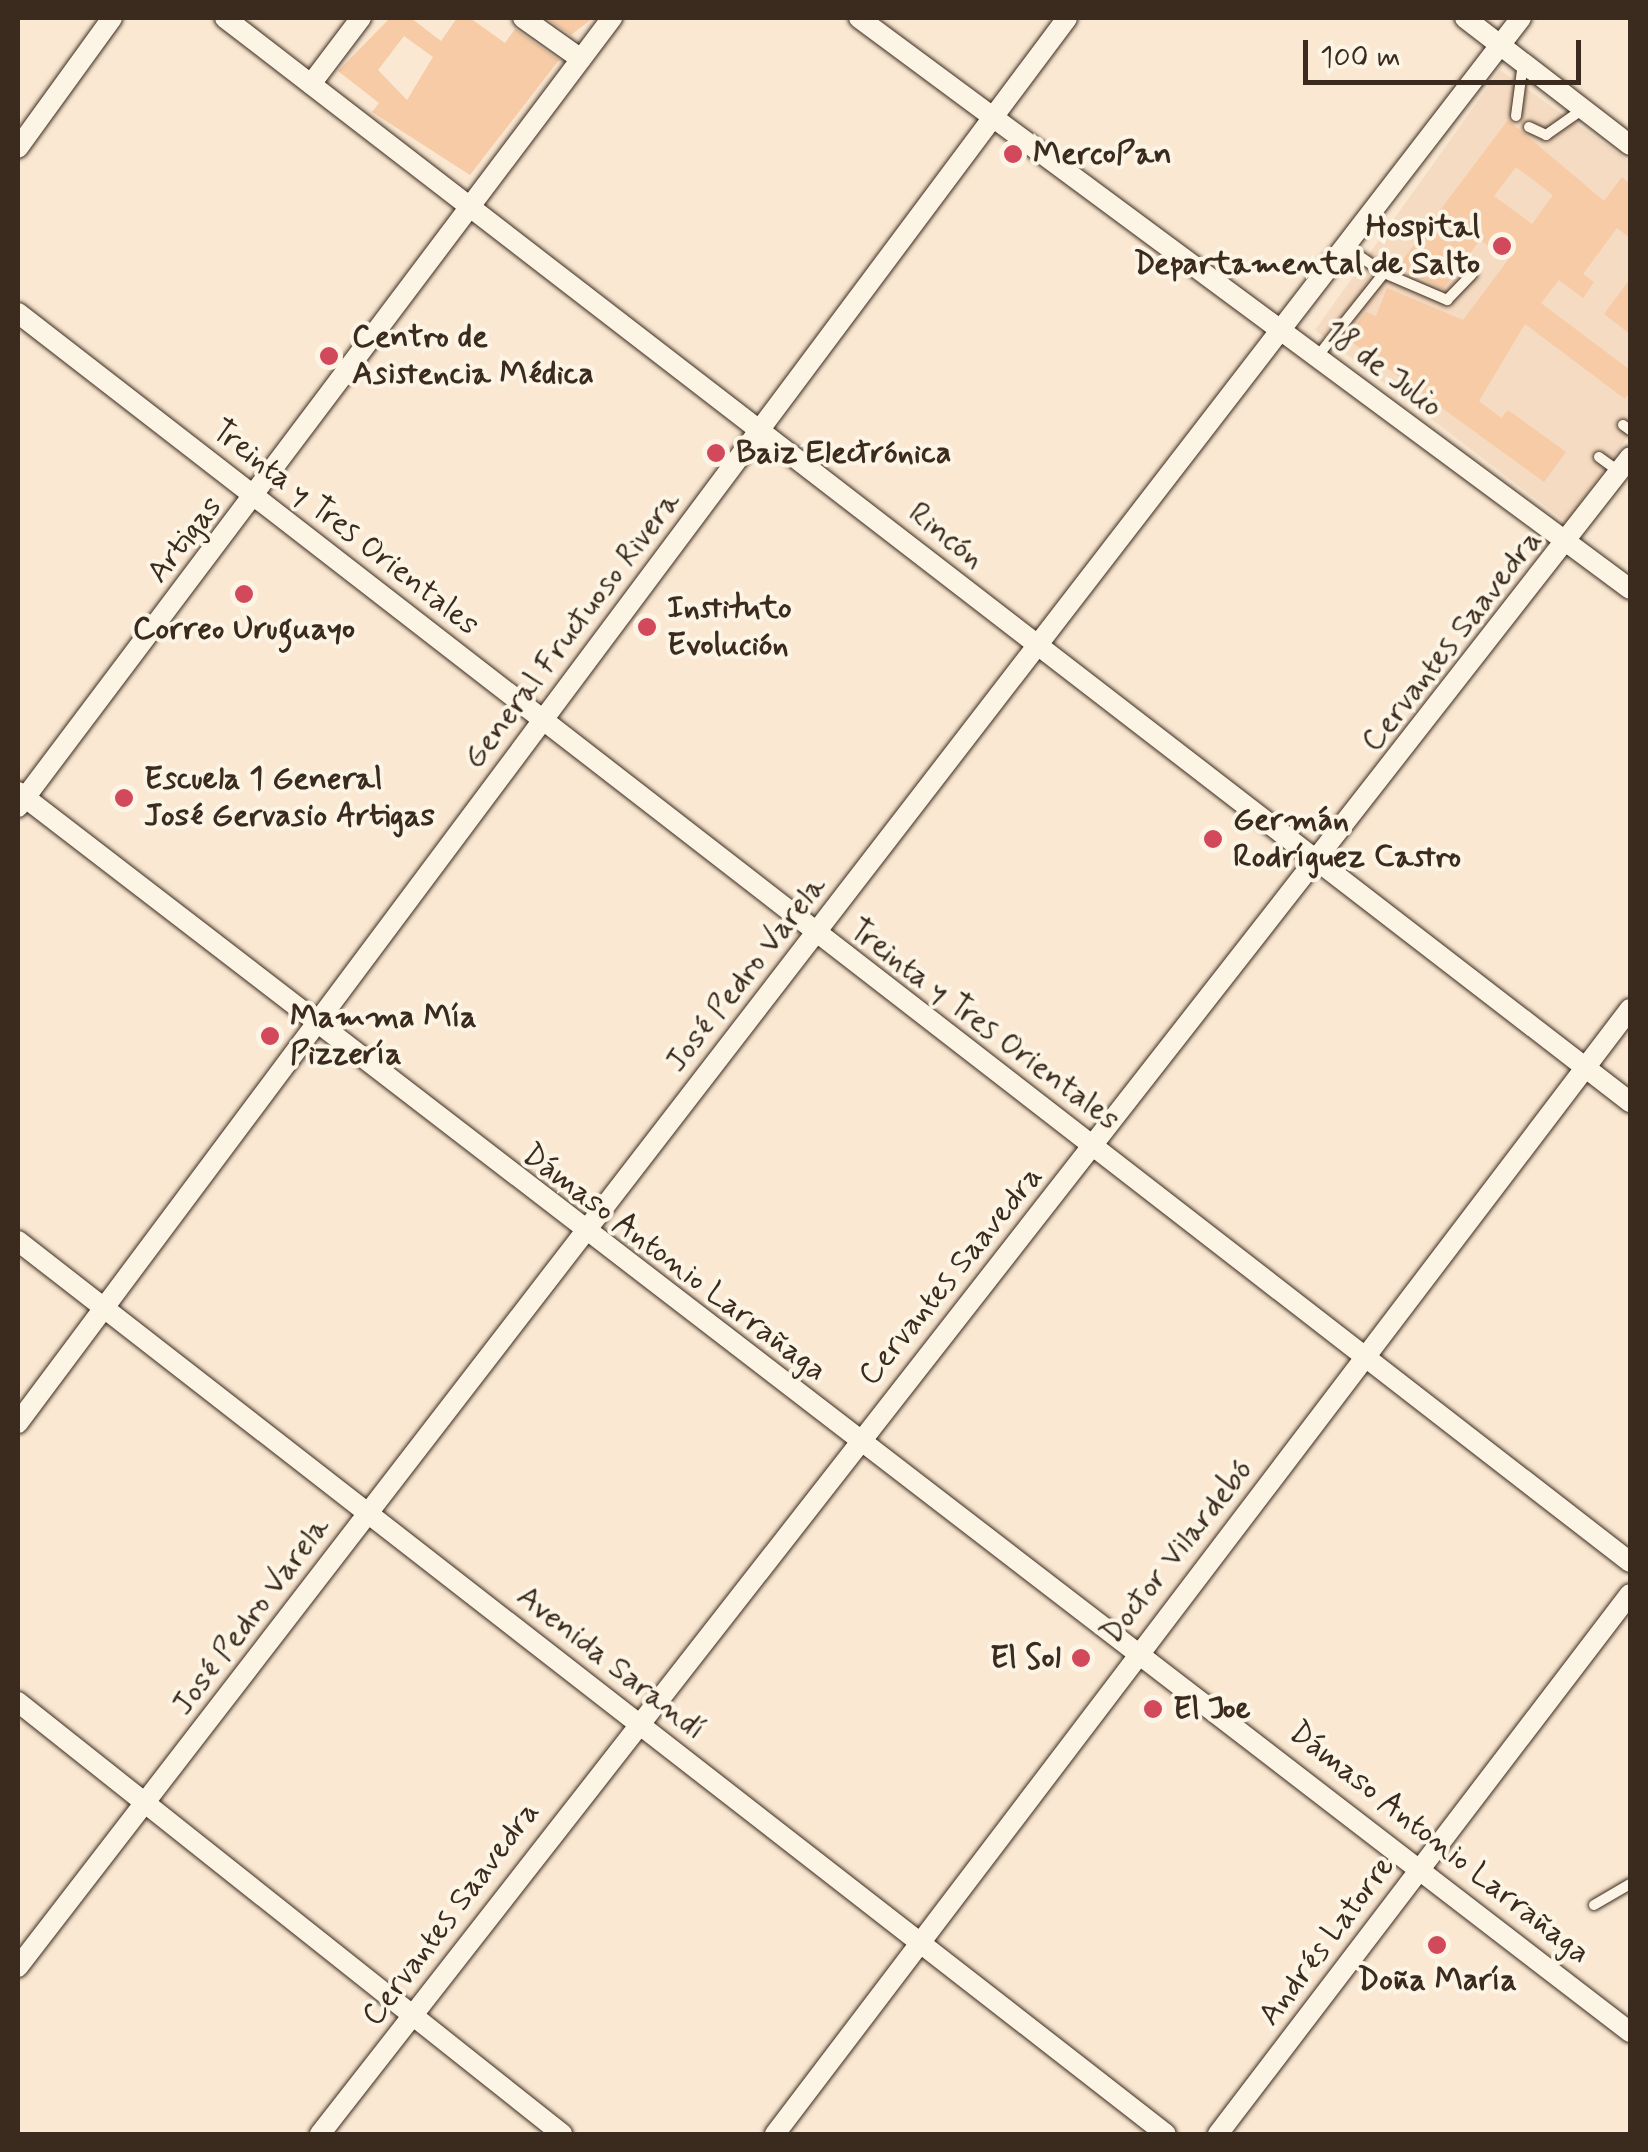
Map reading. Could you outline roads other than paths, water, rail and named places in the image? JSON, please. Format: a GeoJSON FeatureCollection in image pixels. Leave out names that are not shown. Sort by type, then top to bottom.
{"type":"FeatureCollection","features":[{"type":"Feature","properties":{"kind":"street"},"geometry":{"type":"LineString","coordinates":[[18,148],[112,18]]}},
{"type":"Feature","properties":{"kind":"street","name":"Rincón"},"geometry":{"type":"LineString","coordinates":[[225,18],[1630,1102]]}},
{"type":"Feature","properties":{"kind":"street"},"geometry":{"type":"LineString","coordinates":[[311,84],[361,18]]}},
{"type":"Feature","properties":{"kind":"street"},"geometry":{"type":"LineString","coordinates":[[523,18],[582,59]]}},
{"type":"Feature","properties":{"kind":"street","name":"Artigas"},"geometry":{"type":"LineString","coordinates":[[20,799],[256,496],[612,18]]}},
{"type":"Feature","properties":{"kind":"street","name":"18 de Julio"},"geometry":{"type":"LineString","coordinates":[[859,18],[1630,590]]}},
{"type":"Feature","properties":{"kind":"street","name":"General Fructuoso Rivera"},"geometry":{"type":"LineString","coordinates":[[18,1423],[1067,18]]}},
{"type":"Feature","properties":{"kind":"street"},"geometry":{"type":"LineString","coordinates":[[1465,18],[1630,145]]}},
{"type":"Feature","properties":{"kind":"street","name":"José Pedro Varela"},"geometry":{"type":"LineString","coordinates":[[18,1967],[1521,18]]}},
{"type":"Feature","properties":{"kind":"street","name":"Treinta y Tres Orientales"},"geometry":{"type":"LineString","coordinates":[[18,313],[1630,1562]]}},
{"type":"Feature","properties":{"kind":"street","name":"Cervantes Saavedra"},"geometry":{"type":"LineString","coordinates":[[320,2134],[637,1720],[1094,1147],[1625,464]]}},
{"type":"Feature","properties":{"kind":"street","name":"Dámaso Antonio Larrañaga"},"geometry":{"type":"LineString","coordinates":[[20,799],[858,1441],[1139,1649],[1630,2032]]}},
{"type":"Feature","properties":{"kind":"street","name":"Doctor Vilardebó"},"geometry":{"type":"LineString","coordinates":[[775,2134],[1139,1649],[1368,1356],[1630,1008]]}},
{"type":"Feature","properties":{"kind":"street","name":"Avenida Sarandí"},"geometry":{"type":"LineString","coordinates":[[18,1241],[637,1720],[918,1945],[1166,2134]]}},
{"type":"Feature","properties":{"kind":"street","name":"Andrés Latorre"},"geometry":{"type":"LineString","coordinates":[[1218,2134],[1630,1594]]}},
{"type":"Feature","properties":{"kind":"street"},"geometry":{"type":"LineString","coordinates":[[18,1702],[562,2134]]}},
{"type":"Feature","properties":{"kind":"lane"},"geometry":{"type":"LineString","coordinates":[[1516,116],[1523,62]]}},
{"type":"Feature","properties":{"kind":"lane"},"geometry":{"type":"LineString","coordinates":[[1530,127],[1546,135],[1583,108]]}},
{"type":"Feature","properties":{"kind":"lane"},"geometry":{"type":"LineString","coordinates":[[1346,247],[1384,273],[1447,300],[1472,274]]}},
{"type":"Feature","properties":{"kind":"lane"},"geometry":{"type":"LineString","coordinates":[[1317,357],[1384,273]]}},
{"type":"Feature","properties":{"kind":"lane"},"geometry":{"type":"LineString","coordinates":[[1599,457],[1625,464]]}},
{"type":"Feature","properties":{"kind":"lane"},"geometry":{"type":"LineString","coordinates":[[1594,1904],[1630,1884]]}},
{"type":"Feature","properties":{"kind":"place","name":"MercoPan"},"geometry":{"type":"Point","coordinates":[1013,154]}},
{"type":"Feature","properties":{"kind":"place","name":"Hospital Departamental de Salto"},"geometry":{"type":"Point","coordinates":[1502,246]}},
{"type":"Feature","properties":{"kind":"place","name":"Centro de Asistencia Médica"},"geometry":{"type":"Point","coordinates":[329,356]}},
{"type":"Feature","properties":{"kind":"place","name":"Baiz Electrónica"},"geometry":{"type":"Point","coordinates":[716,453]}},
{"type":"Feature","properties":{"kind":"place","name":"Correo Uruguayo"},"geometry":{"type":"Point","coordinates":[244,594]}},
{"type":"Feature","properties":{"kind":"place","name":"Instituto Evolución"},"geometry":{"type":"Point","coordinates":[647,627]}},
{"type":"Feature","properties":{"kind":"place","name":"Escuela 1 General José Gervasio Artigas"},"geometry":{"type":"Point","coordinates":[124,798]}},
{"type":"Feature","properties":{"kind":"place","name":"Germán Rodríguez Castro"},"geometry":{"type":"Point","coordinates":[1213,839]}},
{"type":"Feature","properties":{"kind":"place","name":"Mamma Mía Pizzería"},"geometry":{"type":"Point","coordinates":[270,1036]}},
{"type":"Feature","properties":{"kind":"place","name":"El Sol"},"geometry":{"type":"Point","coordinates":[1081,1658]}},
{"type":"Feature","properties":{"kind":"place","name":"El Joe"},"geometry":{"type":"Point","coordinates":[1153,1709]}},
{"type":"Feature","properties":{"kind":"place","name":"Doña María"},"geometry":{"type":"Point","coordinates":[1437,1945]}}]}
